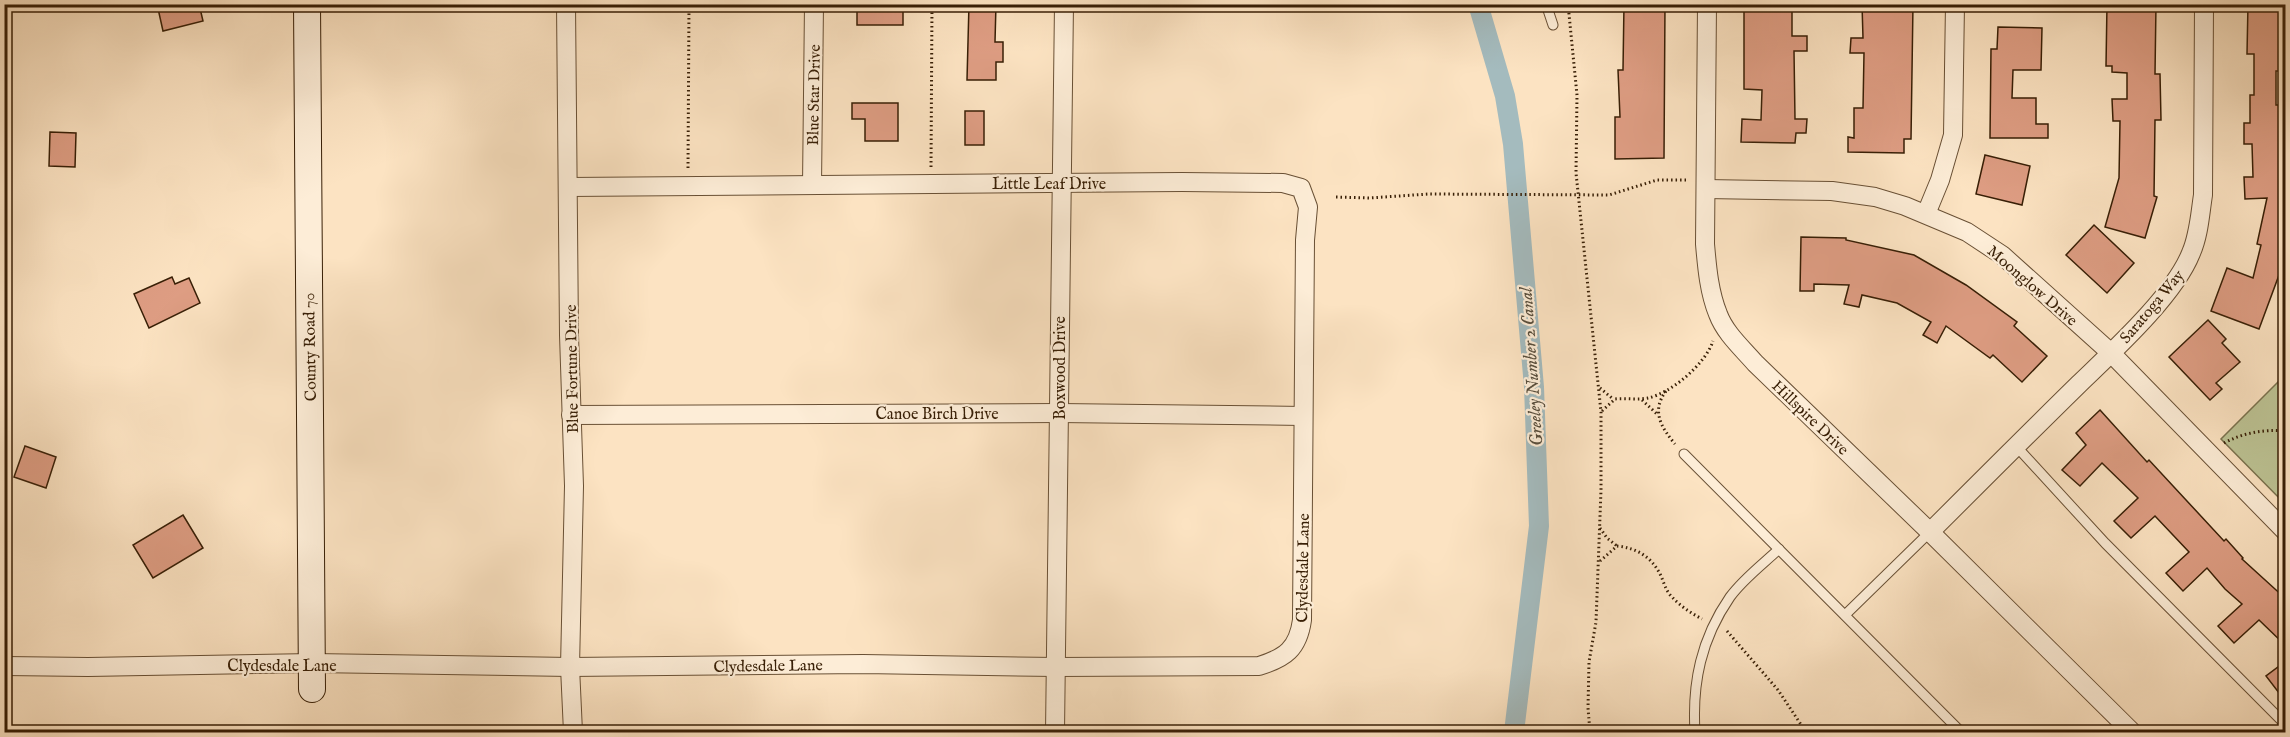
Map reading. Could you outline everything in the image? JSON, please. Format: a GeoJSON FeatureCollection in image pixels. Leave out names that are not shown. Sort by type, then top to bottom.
{"type":"FeatureCollection","features":[{"type":"Feature","properties":{"kind":"street","name":"County Road 70"},"geometry":{"type":"LineString","coordinates":[[308,4],[312,689]]}},
{"type":"Feature","properties":{"kind":"street","name":"Blue Fortune Drive"},"geometry":{"type":"LineString","coordinates":[[566,4],[571,415],[574,486],[570,667],[573,732]]}},
{"type":"Feature","properties":{"kind":"street","name":"Blue Star Drive"},"geometry":{"type":"LineString","coordinates":[[812,185],[814,4]]}},
{"type":"Feature","properties":{"kind":"street","name":"Boxwood Drive"},"geometry":{"type":"LineString","coordinates":[[1055,732],[1064,4]]}},
{"type":"Feature","properties":{"kind":"street","name":"Hillspire Drive"},"geometry":{"type":"LineString","coordinates":[[1707,4],[1705,244],[1709,280],[1718,315],[1732,338],[1755,363],[2132,732]]}},
{"type":"Feature","properties":{"kind":"street"},"geometry":{"type":"LineString","coordinates":[[1926,214],[1940,180],[1953,135],[1955,4]]}},
{"type":"Feature","properties":{"kind":"street","name":"Saratoga Way"},"geometry":{"type":"LineString","coordinates":[[1930,532],[2111,353],[2163,296],[2192,252],[2203,195],[2204,4]]}},
{"type":"Feature","properties":{"kind":"street","name":"Little Leaf Drive"},"geometry":{"type":"LineString","coordinates":[[568,187],[1283,183],[1301,188],[1308,207],[1305,240],[1303,416]]}},
{"type":"Feature","properties":{"kind":"street","name":"Moonglow Drive"},"geometry":{"type":"LineString","coordinates":[[1706,189],[1832,191],[1875,197],[1926,214],[1967,232],[2002,255],[2111,353],[2286,532]]}},
{"type":"Feature","properties":{"kind":"street","name":"Canoe Birch Drive"},"geometry":{"type":"LineString","coordinates":[[571,415],[1059,413],[1303,416]]}},
{"type":"Feature","properties":{"kind":"street","name":"Clydesdale Lane"},"geometry":{"type":"LineString","coordinates":[[4,666],[88,667],[313,663],[570,667],[863,664],[1056,667],[1259,666],[1279,660],[1292,648],[1300,634],[1302,620],[1303,416]]}},
{"type":"Feature","properties":{"kind":"lane"},"geometry":{"type":"LineString","coordinates":[[1546,4],[1553,25]]}},
{"type":"Feature","properties":{"kind":"lane"},"geometry":{"type":"LineString","coordinates":[[2016,446],[2105,543],[2286,725]]}},
{"type":"Feature","properties":{"kind":"lane"},"geometry":{"type":"LineString","coordinates":[[1684,454],[1960,732]]}},
{"type":"Feature","properties":{"kind":"lane"},"geometry":{"type":"LineString","coordinates":[[1845,615],[1930,532]]}},
{"type":"Feature","properties":{"kind":"lane"},"geometry":{"type":"LineString","coordinates":[[1695,732],[1694,687],[1706,644],[1718,617],[1731,596],[1779,549]]}},
{"type":"Feature","properties":{"kind":"path"},"geometry":{"type":"LineString","coordinates":[[688,4],[688,169]]}},
{"type":"Feature","properties":{"kind":"path"},"geometry":{"type":"LineString","coordinates":[[931,169],[932,4]]}},
{"type":"Feature","properties":{"kind":"path"},"geometry":{"type":"LineString","coordinates":[[1568,4],[1577,95],[1578,196],[1601,412],[1596,622],[1589,662],[1590,732]]}},
{"type":"Feature","properties":{"kind":"path"},"geometry":{"type":"LineString","coordinates":[[1336,197],[1609,195],[1650,182],[1686,180]]}},
{"type":"Feature","properties":{"kind":"path"},"geometry":{"type":"LineString","coordinates":[[1599,387],[1615,399],[1641,399],[1666,391],[1687,376],[1709,350],[1715,336]]}},
{"type":"Feature","properties":{"kind":"path"},"geometry":{"type":"LineString","coordinates":[[1658,415],[1660,400],[1666,391]]}},
{"type":"Feature","properties":{"kind":"path"},"geometry":{"type":"LineString","coordinates":[[1601,412],[1615,399]]}},
{"type":"Feature","properties":{"kind":"path"},"geometry":{"type":"LineString","coordinates":[[1641,399],[1658,415],[1669,437],[1684,454]]}},
{"type":"Feature","properties":{"kind":"path"},"geometry":{"type":"LineString","coordinates":[[2209,455],[2222,444],[2236,437],[2257,431],[2286,430]]}},
{"type":"Feature","properties":{"kind":"path"},"geometry":{"type":"LineString","coordinates":[[1599,528],[1617,546]]}},
{"type":"Feature","properties":{"kind":"green space"},"geometry":{"type":"Polygon","coordinates":[[[2285,375],[2285,504],[2221,439],[2285,375]]]}},
{"type":"Feature","properties":{"kind":"building"},"geometry":{"type":"Polygon","coordinates":[[[157,4],[199,4],[203,21],[163,31],[157,4]]]}},
{"type":"Feature","properties":{"kind":"building"},"geometry":{"type":"Polygon","coordinates":[[[857,4],[903,4],[903,25],[857,25],[857,4]]]}},
{"type":"Feature","properties":{"kind":"building"},"geometry":{"type":"Polygon","coordinates":[[[969,4],[996,4],[995,42],[1003,42],[1003,62],[996,62],[996,80],[967,80],[969,4]]]}},
{"type":"Feature","properties":{"kind":"building"},"geometry":{"type":"Polygon","coordinates":[[[1624,4],[1665,4],[1664,158],[1615,159],[1615,117],[1620,117],[1618,70],[1623,70],[1624,4]]]}},
{"type":"Feature","properties":{"kind":"building"},"geometry":{"type":"Polygon","coordinates":[[[1744,4],[1792,4],[1792,36],[1807,36],[1807,51],[1794,51],[1795,119],[1807,119],[1806,133],[1796,133],[1795,143],[1741,142],[1742,119],[1761,120],[1762,90],[1744,89],[1744,4]]]}},
{"type":"Feature","properties":{"kind":"building"},"geometry":{"type":"Polygon","coordinates":[[[1862,4],[1913,4],[1911,139],[1904,139],[1904,153],[1848,152],[1848,137],[1854,138],[1854,108],[1863,108],[1864,53],[1850,53],[1851,38],[1863,38],[1862,4]]]}},
{"type":"Feature","properties":{"kind":"building"},"geometry":{"type":"Polygon","coordinates":[[[2107,4],[2156,4],[2155,74],[2160,74],[2161,120],[2155,120],[2154,196],[2157,197],[2145,238],[2105,227],[2119,178],[2120,121],[2113,121],[2112,99],[2127,99],[2127,73],[2112,72],[2112,66],[2106,66],[2107,4]]]}},
{"type":"Feature","properties":{"kind":"building"},"geometry":{"type":"Polygon","coordinates":[[[2248,4],[2286,4],[2286,71],[2276,71],[2276,105],[2286,105],[2286,268],[2282,267],[2259,329],[2211,311],[2227,268],[2253,278],[2261,245],[2257,244],[2267,198],[2245,199],[2244,177],[2253,177],[2252,144],[2244,144],[2244,123],[2250,123],[2250,95],[2254,95],[2254,54],[2247,54],[2248,4]]]}},
{"type":"Feature","properties":{"kind":"building"},"geometry":{"type":"Polygon","coordinates":[[[1998,27],[2042,28],[2041,70],[2013,70],[2012,98],[2036,98],[2036,124],[2048,124],[2048,138],[1990,138],[1991,49],[1997,49],[1998,27]]]}},
{"type":"Feature","properties":{"kind":"building"},"geometry":{"type":"Polygon","coordinates":[[[852,103],[898,103],[898,141],[865,141],[865,119],[852,119],[852,103]]]}},
{"type":"Feature","properties":{"kind":"building"},"geometry":{"type":"Polygon","coordinates":[[[965,111],[984,111],[984,145],[965,145],[965,111]]]}},
{"type":"Feature","properties":{"kind":"building"},"geometry":{"type":"Polygon","coordinates":[[[50,132],[76,133],[75,167],[49,166],[50,132]]]}},
{"type":"Feature","properties":{"kind":"building"},"geometry":{"type":"Polygon","coordinates":[[[1985,155],[2030,166],[2022,205],[1976,194],[1985,155]]]}},
{"type":"Feature","properties":{"kind":"building"},"geometry":{"type":"Polygon","coordinates":[[[2094,225],[2134,263],[2107,293],[2066,255],[2094,225]]]}},
{"type":"Feature","properties":{"kind":"building"},"geometry":{"type":"Polygon","coordinates":[[[1801,237],[1846,238],[1846,240],[1914,255],[1966,285],[2017,322],[2014,326],[2047,356],[2022,382],[1993,355],[1990,358],[1946,326],[1937,343],[1923,335],[1931,322],[1897,303],[1862,295],[1859,307],[1844,304],[1849,285],[1814,284],[1814,291],[1800,291],[1801,237]]]}},
{"type":"Feature","properties":{"kind":"building"},"geometry":{"type":"Polygon","coordinates":[[[172,277],[175,284],[189,278],[200,303],[149,328],[134,294],[172,277]]]}},
{"type":"Feature","properties":{"kind":"building"},"geometry":{"type":"Polygon","coordinates":[[[2208,320],[2226,339],[2222,343],[2240,362],[2216,383],[2222,389],[2210,400],[2169,357],[2208,320]]]}},
{"type":"Feature","properties":{"kind":"building"},"geometry":{"type":"Polygon","coordinates":[[[2100,410],[2224,541],[2226,539],[2242,559],[2286,599],[2286,646],[2259,620],[2234,643],[2218,626],[2242,604],[2207,568],[2183,591],[2166,573],[2189,552],[2155,516],[2131,538],[2114,521],[2138,498],[2102,463],[2080,486],[2062,470],[2086,445],[2076,433],[2100,410]]]}},
{"type":"Feature","properties":{"kind":"building"},"geometry":{"type":"Polygon","coordinates":[[[25,446],[56,457],[46,488],[14,477],[25,446]]]}},
{"type":"Feature","properties":{"kind":"building"},"geometry":{"type":"Polygon","coordinates":[[[183,515],[203,548],[153,578],[133,545],[183,515]]]}},
{"type":"Feature","properties":{"kind":"building"},"geometry":{"type":"Polygon","coordinates":[[[2286,661],[2286,702],[2266,676],[2286,661]]]}},
{"type":"Feature","properties":{"kind":"waterway","name":"Greeley Number 2 Canal"},"geometry":{"type":"LineString","coordinates":[[1478,4],[1505,96],[1513,144],[1534,387],[1539,526],[1514,732]]}}]}
